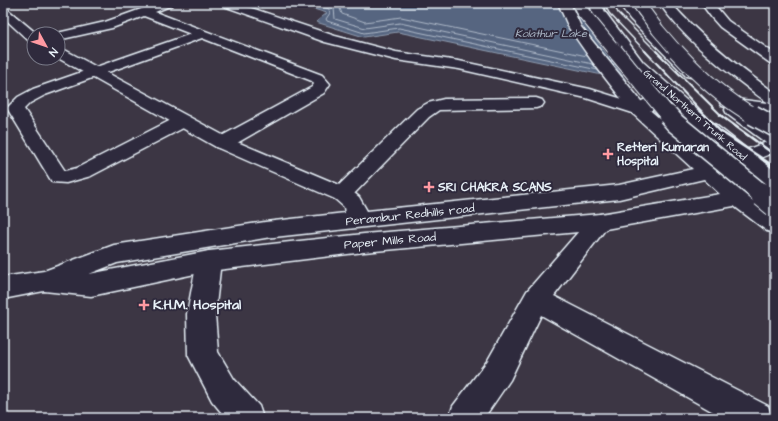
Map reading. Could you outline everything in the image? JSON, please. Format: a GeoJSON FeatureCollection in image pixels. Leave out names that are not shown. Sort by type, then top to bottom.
{"type":"FeatureCollection","features":[{"type":"Feature","properties":{"kind":"street"},"geometry":{"type":"LineString","coordinates":[[66,34],[108,25],[168,3]]}},
{"type":"Feature","properties":{"kind":"street"},"geometry":{"type":"LineString","coordinates":[[225,3],[337,41],[396,56],[459,66],[590,94],[639,110],[668,93]]}},
{"type":"Feature","properties":{"kind":"street"},"geometry":{"type":"LineString","coordinates":[[564,3],[575,28],[639,110],[738,198],[775,225]]}},
{"type":"Feature","properties":{"kind":"street"},"geometry":{"type":"LineString","coordinates":[[579,3],[582,11],[675,123],[775,205]]}},
{"type":"Feature","properties":{"kind":"street","name":"Grand Northern Trunk Road"},"geometry":{"type":"LineString","coordinates":[[595,3],[600,14],[638,65],[668,93],[775,183]]}},
{"type":"Feature","properties":{"kind":"street"},"geometry":{"type":"LineString","coordinates":[[625,3],[639,23],[678,62],[723,102],[775,142]]}},
{"type":"Feature","properties":{"kind":"street"},"geometry":{"type":"LineString","coordinates":[[638,3],[648,18],[685,61],[731,101],[775,128]]}},
{"type":"Feature","properties":{"kind":"street"},"geometry":{"type":"LineString","coordinates":[[664,3],[689,31],[747,81],[775,100]]}},
{"type":"Feature","properties":{"kind":"street"},"geometry":{"type":"LineString","coordinates":[[707,3],[724,24],[775,60]]}},
{"type":"Feature","properties":{"kind":"street"},"geometry":{"type":"LineString","coordinates":[[3,11],[26,31]]}},
{"type":"Feature","properties":{"kind":"street"},"geometry":{"type":"LineString","coordinates":[[145,12],[317,78],[322,84],[318,90],[223,143]]}},
{"type":"Feature","properties":{"kind":"street"},"geometry":{"type":"LineString","coordinates":[[184,121],[84,172],[66,177],[59,177],[15,108],[24,100],[39,92],[94,71],[203,34]]}},
{"type":"Feature","properties":{"kind":"street"},"geometry":{"type":"LineString","coordinates":[[66,56],[223,143],[342,194],[356,206],[356,220]]}},
{"type":"Feature","properties":{"kind":"street"},"geometry":{"type":"LineString","coordinates":[[723,102],[775,109]]}},
{"type":"Feature","properties":{"kind":"street"},"geometry":{"type":"LineString","coordinates":[[342,194],[423,113],[434,106],[444,104],[536,103]]}},
{"type":"Feature","properties":{"kind":"street","name":"Perambur Redhills road"},"geometry":{"type":"LineString","coordinates":[[44,281],[114,254],[265,230],[619,192],[708,172],[775,145]]}},
{"type":"Feature","properties":{"kind":"street","name":"Paper Mills Road"},"geometry":{"type":"LineString","coordinates":[[3,288],[44,281],[90,285],[209,261],[364,243],[600,222],[738,198],[775,183]]}},
{"type":"Feature","properties":{"kind":"street"},"geometry":{"type":"LineString","coordinates":[[465,418],[499,370],[536,299],[600,222]]}},
{"type":"Feature","properties":{"kind":"street"},"geometry":{"type":"LineString","coordinates":[[209,261],[201,314],[203,355],[223,390],[247,418]]}},
{"type":"Feature","properties":{"kind":"street"},"geometry":{"type":"LineString","coordinates":[[536,299],[756,418]]}},
{"type":"Feature","properties":{"kind":"water","name":"Kolathur Lake"},"geometry":{"type":"Polygon","coordinates":[[[293,3],[569,3],[626,80],[398,32],[364,37],[316,22],[327,13],[293,3]]]}},
{"type":"Feature","properties":{"kind":"railway"},"geometry":{"type":"LineString","coordinates":[[604,3],[609,13],[646,52]]}},
{"type":"Feature","properties":{"kind":"railway"},"geometry":{"type":"LineString","coordinates":[[613,3],[618,13],[656,51]]}},
{"type":"Feature","properties":{"kind":"railway"},"geometry":{"type":"LineString","coordinates":[[645,51],[706,116]]}},
{"type":"Feature","properties":{"kind":"railway"},"geometry":{"type":"LineString","coordinates":[[656,51],[722,116]]}},
{"type":"Feature","properties":{"kind":"railway"},"geometry":{"type":"LineString","coordinates":[[705,115],[720,131],[775,167]]}},
{"type":"Feature","properties":{"kind":"railway"},"geometry":{"type":"LineString","coordinates":[[720,115],[775,155]]}},
{"type":"Feature","properties":{"kind":"place","name":"Retteri Kumaran Hospital"},"geometry":{"type":"Point","coordinates":[608,154]}},
{"type":"Feature","properties":{"kind":"place","name":"SRI CHAKRA SCANS"},"geometry":{"type":"Point","coordinates":[429,187]}},
{"type":"Feature","properties":{"kind":"place","name":"K.H.M. Hospital"},"geometry":{"type":"Point","coordinates":[144,305]}}]}
